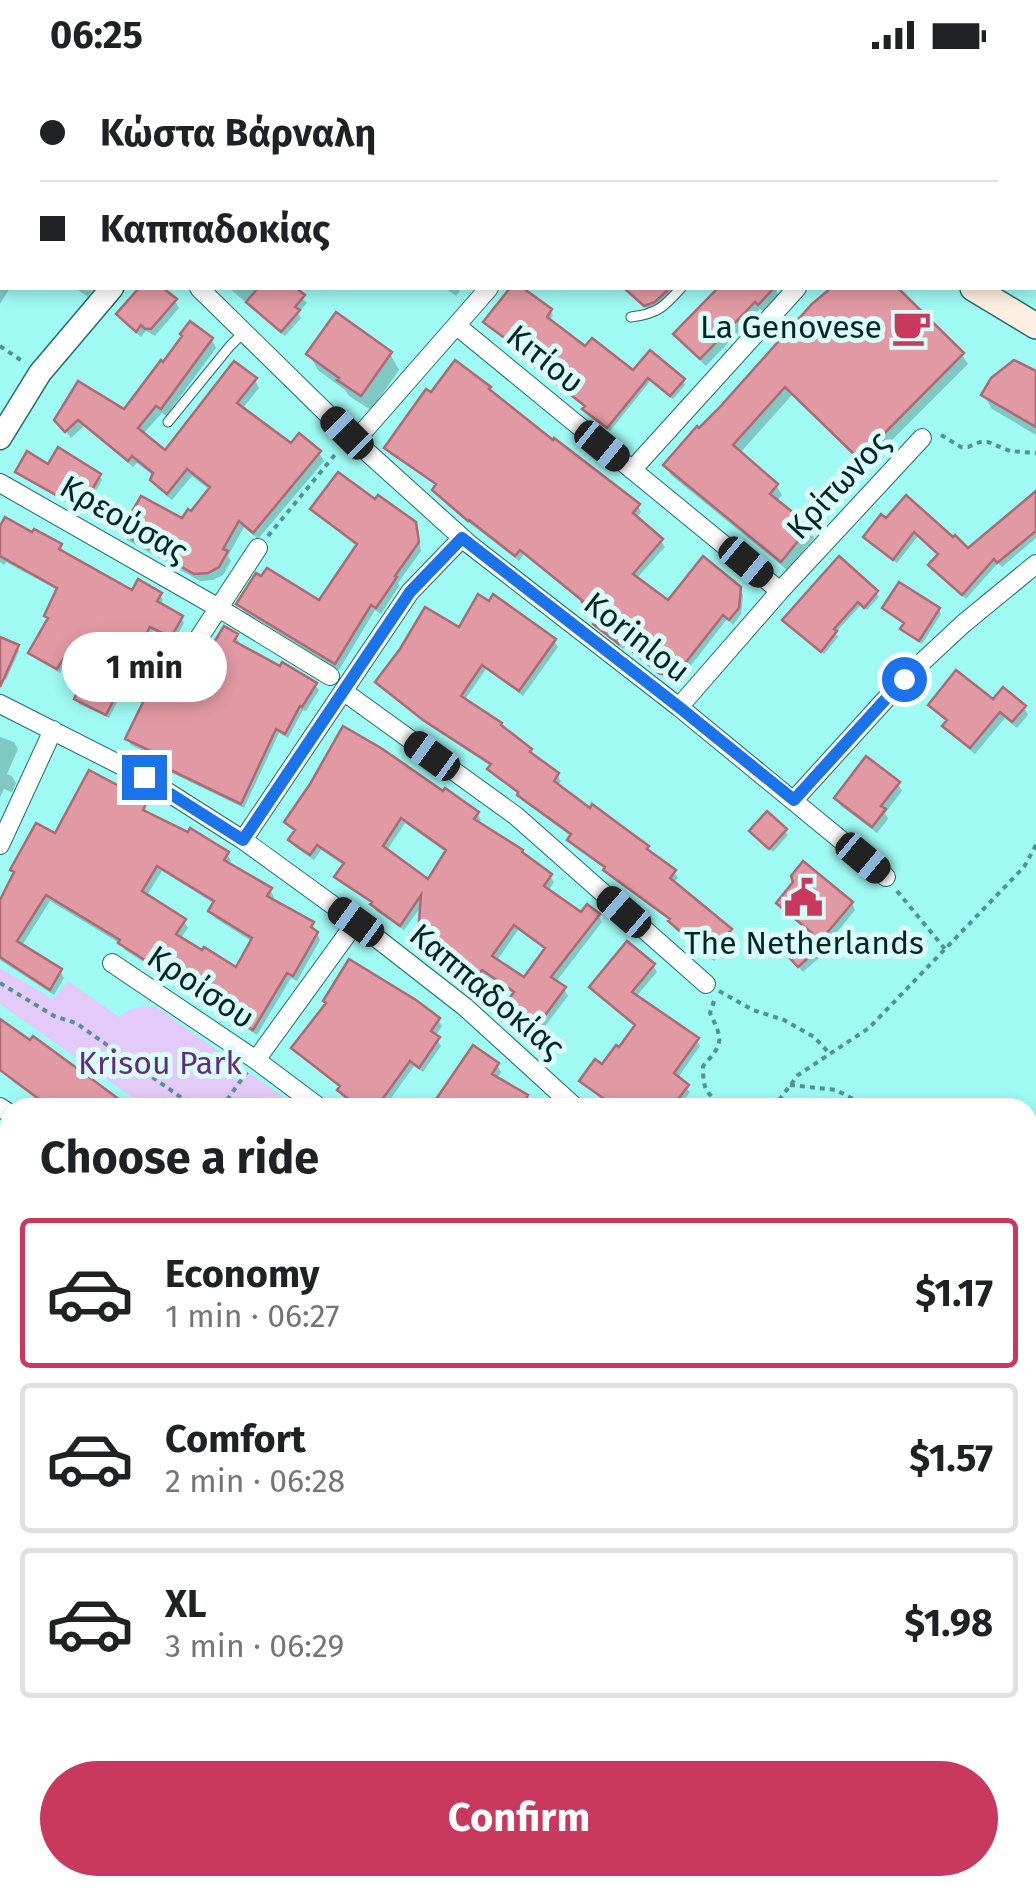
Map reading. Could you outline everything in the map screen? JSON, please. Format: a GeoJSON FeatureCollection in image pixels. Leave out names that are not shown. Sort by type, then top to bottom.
{"type":"FeatureCollection","features":[{"type":"Feature","properties":{"kind":"main road"},"geometry":{"type":"LineString","coordinates":[[981,290],[1036,326]]}},
{"type":"Feature","properties":{"kind":"street"},"geometry":{"type":"LineString","coordinates":[[0,438],[40,373],[110,290]]}},
{"type":"Feature","properties":{"kind":"street","name":"Korinlou"},"geometry":{"type":"LineString","coordinates":[[201,290],[352,438],[462,538],[679,707],[886,878]]}},
{"type":"Feature","properties":{"kind":"street"},"geometry":{"type":"LineString","coordinates":[[352,438],[486,290]]}},
{"type":"Feature","properties":{"kind":"street"},"geometry":{"type":"LineString","coordinates":[[632,470],[795,290]]}},
{"type":"Feature","properties":{"kind":"street","name":"Κιτίου"},"geometry":{"type":"LineString","coordinates":[[457,326],[780,590]]}},
{"type":"Feature","properties":{"kind":"street","name":"Κρίτωνος"},"geometry":{"type":"LineString","coordinates":[[679,707],[780,590],[922,438]]}},
{"type":"Feature","properties":{"kind":"street","name":"Κρεούσας"},"geometry":{"type":"LineString","coordinates":[[0,483],[330,676]]}},
{"type":"Feature","properties":{"kind":"street"},"geometry":{"type":"LineString","coordinates":[[243,840],[410,592],[462,538]]}},
{"type":"Feature","properties":{"kind":"street"},"geometry":{"type":"LineString","coordinates":[[181,666],[258,548]]}},
{"type":"Feature","properties":{"kind":"street"},"geometry":{"type":"LineString","coordinates":[[794,800],[904,679],[1036,564]]}},
{"type":"Feature","properties":{"kind":"street"},"geometry":{"type":"LineString","coordinates":[[343,691],[516,816],[706,984]]}},
{"type":"Feature","properties":{"kind":"street","name":"Καππαδοκίας"},"geometry":{"type":"LineString","coordinates":[[0,704],[144,777],[243,840],[465,1007],[562,1098]]}},
{"type":"Feature","properties":{"kind":"street"},"geometry":{"type":"LineString","coordinates":[[0,845],[53,730]]}},
{"type":"Feature","properties":{"kind":"street","name":"Κροίσου"},"geometry":{"type":"LineString","coordinates":[[256,1060],[356,922]]}},
{"type":"Feature","properties":{"kind":"street","name":"Κροίσου"},"geometry":{"type":"LineString","coordinates":[[112,963],[307,1098]]}},
{"type":"Feature","properties":{"kind":"lane"},"geometry":{"type":"LineString","coordinates":[[631,317],[663,308],[679,290]]}},
{"type":"Feature","properties":{"kind":"lane"},"geometry":{"type":"LineString","coordinates":[[168,422],[245,331]]}},
{"type":"Feature","properties":{"kind":"path"},"geometry":{"type":"LineString","coordinates":[[0,346],[40,373]]}},
{"type":"Feature","properties":{"kind":"path"},"geometry":{"type":"LineString","coordinates":[[922,438],[939,434],[961,447],[988,442],[1010,451],[1036,452]]}},
{"type":"Feature","properties":{"kind":"path"},"geometry":{"type":"LineString","coordinates":[[258,548],[352,438]]}},
{"type":"Feature","properties":{"kind":"path"},"geometry":{"type":"LineString","coordinates":[[780,1098],[798,1075],[868,1028],[1024,867],[1036,845]]}},
{"type":"Feature","properties":{"kind":"path"},"geometry":{"type":"LineString","coordinates":[[886,878],[945,949]]}},
{"type":"Feature","properties":{"kind":"path"},"geometry":{"type":"LineString","coordinates":[[0,984],[54,1016],[76,1023],[182,1098]]}},
{"type":"Feature","properties":{"kind":"path"},"geometry":{"type":"LineString","coordinates":[[706,984],[753,1010],[784,1020],[814,1037],[830,1054]]}},
{"type":"Feature","properties":{"kind":"path"},"geometry":{"type":"LineString","coordinates":[[706,984],[714,999],[710,1013],[721,1036],[720,1044],[702,1066],[703,1084],[712,1098]]}},
{"type":"Feature","properties":{"kind":"path"},"geometry":{"type":"LineString","coordinates":[[228,1098],[256,1060]]}},
{"type":"Feature","properties":{"kind":"path"},"geometry":{"type":"LineString","coordinates":[[790,1085],[836,1090],[851,1098]]}},
{"type":"Feature","properties":{"kind":"green space","name":"Krisou Park"},"geometry":{"type":"Polygon","coordinates":[[[0,968],[53,999],[68,981],[119,1017],[136,1008],[156,1007],[284,1098],[133,1098],[0,1004],[0,968]]]}},
{"type":"Feature","properties":{"kind":"building"},"geometry":{"type":"Polygon","coordinates":[[[137,290],[166,290],[177,299],[151,329],[141,325],[136,332],[116,314],[137,290]]]}},
{"type":"Feature","properties":{"kind":"building"},"geometry":{"type":"Polygon","coordinates":[[[256,290],[299,290],[305,295],[295,307],[300,310],[281,332],[246,302],[256,290]]]}},
{"type":"Feature","properties":{"kind":"building"},"geometry":{"type":"Polygon","coordinates":[[[508,290],[526,290],[552,309],[547,317],[585,346],[592,338],[633,370],[650,350],[685,379],[670,396],[648,378],[607,428],[534,366],[537,362],[483,322],[508,290]]]}},
{"type":"Feature","properties":{"kind":"building"},"geometry":{"type":"Polygon","coordinates":[[[626,290],[668,290],[655,302],[644,306],[626,290]]]}},
{"type":"Feature","properties":{"kind":"building"},"geometry":{"type":"Polygon","coordinates":[[[716,290],[772,290],[758,305],[755,302],[700,359],[673,334],[716,290]]]}},
{"type":"Feature","properties":{"kind":"building"},"geometry":{"type":"Polygon","coordinates":[[[829,290],[900,290],[964,353],[859,459],[785,387],[733,445],[778,484],[770,494],[810,526],[781,562],[663,465],[829,290]]]}},
{"type":"Feature","properties":{"kind":"building"},"geometry":{"type":"Polygon","coordinates":[[[336,312],[392,352],[361,396],[306,354],[336,312]]]}},
{"type":"Feature","properties":{"kind":"building"},"geometry":{"type":"Polygon","coordinates":[[[190,321],[213,338],[161,409],[156,406],[138,428],[165,450],[234,361],[257,378],[237,403],[291,443],[299,433],[321,451],[253,533],[239,521],[223,549],[228,551],[219,567],[194,574],[120,532],[141,496],[182,518],[210,487],[187,469],[167,494],[150,480],[153,473],[132,456],[128,461],[78,420],[65,432],[54,420],[78,381],[124,409],[190,321]]]}},
{"type":"Feature","properties":{"kind":"building"},"geometry":{"type":"Polygon","coordinates":[[[455,360],[640,504],[633,513],[663,539],[633,574],[668,600],[703,556],[741,587],[739,608],[729,620],[723,615],[679,671],[660,674],[619,644],[593,624],[599,616],[583,601],[520,550],[515,556],[468,521],[432,490],[436,484],[384,448],[426,389],[431,392],[455,360]]]}},
{"type":"Feature","properties":{"kind":"building"},"geometry":{"type":"Polygon","coordinates":[[[1014,360],[1036,371],[1036,427],[981,395],[991,378],[1014,360]]]}},
{"type":"Feature","properties":{"kind":"building"},"geometry":{"type":"Polygon","coordinates":[[[58,447],[101,474],[81,509],[15,472],[27,451],[48,464],[58,447]]]}},
{"type":"Feature","properties":{"kind":"building"},"geometry":{"type":"Polygon","coordinates":[[[338,472],[416,522],[419,542],[376,608],[371,605],[335,664],[236,604],[256,573],[261,576],[267,568],[319,600],[357,544],[310,509],[338,472]]]}},
{"type":"Feature","properties":{"kind":"building"},"geometry":{"type":"Polygon","coordinates":[[[1036,491],[1036,531],[997,563],[994,559],[962,595],[928,565],[938,554],[914,532],[893,560],[863,537],[881,514],[886,518],[906,495],[968,548],[1036,491]]]}},
{"type":"Feature","properties":{"kind":"building"},"geometry":{"type":"Polygon","coordinates":[[[5,517],[62,544],[59,549],[132,590],[138,579],[162,593],[157,601],[183,616],[171,637],[150,627],[106,715],[74,699],[87,672],[63,659],[57,669],[28,653],[48,618],[44,616],[57,588],[0,556],[0,526],[5,517]]]}},
{"type":"Feature","properties":{"kind":"building"},"geometry":{"type":"Polygon","coordinates":[[[839,556],[878,591],[864,608],[858,602],[834,629],[837,631],[821,652],[782,620],[839,556]]]}},
{"type":"Feature","properties":{"kind":"building"},"geometry":{"type":"Polygon","coordinates":[[[899,582],[940,608],[919,641],[900,629],[904,623],[882,608],[899,582]]]}},
{"type":"Feature","properties":{"kind":"building"},"geometry":{"type":"Polygon","coordinates":[[[478,594],[489,601],[493,594],[556,639],[519,691],[482,665],[461,696],[502,723],[532,749],[530,752],[559,773],[554,781],[590,808],[592,804],[676,870],[670,878],[732,929],[709,956],[670,919],[567,840],[571,834],[487,769],[491,764],[423,720],[375,682],[425,607],[459,627],[478,594]]]}},
{"type":"Feature","properties":{"kind":"building"},"geometry":{"type":"Polygon","coordinates":[[[224,626],[238,634],[234,641],[317,683],[285,734],[276,729],[241,804],[154,762],[157,754],[125,739],[151,686],[179,700],[224,626]]]}},
{"type":"Feature","properties":{"kind":"building"},"geometry":{"type":"Polygon","coordinates":[[[0,637],[19,645],[0,687],[0,637]]]}},
{"type":"Feature","properties":{"kind":"building"},"geometry":{"type":"Polygon","coordinates":[[[956,670],[993,699],[1003,687],[1026,706],[1012,722],[1000,712],[970,748],[942,726],[947,720],[928,705],[956,670]]]}},
{"type":"Feature","properties":{"kind":"building"},"geometry":{"type":"Polygon","coordinates":[[[343,726],[479,812],[474,819],[552,874],[544,886],[581,912],[587,904],[600,914],[551,977],[566,987],[532,1033],[500,1010],[514,992],[482,970],[472,984],[449,967],[457,956],[424,953],[417,946],[421,895],[400,926],[334,877],[344,863],[317,845],[310,855],[288,840],[295,830],[284,822],[343,726]],[[401,818],[383,846],[428,879],[446,850],[401,818]],[[514,925],[492,956],[524,977],[545,948],[514,925]]]}},
{"type":"Feature","properties":{"kind":"building"},"geometry":{"type":"Polygon","coordinates":[[[866,756],[900,782],[881,806],[886,809],[872,827],[834,798],[866,756]]]}},
{"type":"Feature","properties":{"kind":"building"},"geometry":{"type":"Polygon","coordinates":[[[89,770],[146,804],[143,810],[188,832],[190,828],[229,852],[224,860],[272,888],[267,896],[314,922],[311,927],[318,932],[293,976],[287,973],[253,1030],[46,895],[17,941],[62,969],[50,990],[0,957],[0,900],[14,872],[10,870],[36,823],[55,833],[89,770]],[[157,866],[142,891],[186,919],[176,934],[236,967],[252,938],[208,911],[214,901],[157,866]]]}},
{"type":"Feature","properties":{"kind":"building"},"geometry":{"type":"Polygon","coordinates":[[[767,811],[787,829],[769,849],[749,831],[767,811]]]}},
{"type":"Feature","properties":{"kind":"building","name":"The Netherlands"},"geometry":{"type":"Polygon","coordinates":[[[803,861],[853,902],[821,940],[824,944],[798,967],[787,955],[812,933],[776,903],[803,861]]]}},
{"type":"Feature","properties":{"kind":"building"},"geometry":{"type":"Polygon","coordinates":[[[627,941],[655,964],[632,992],[699,1038],[674,1073],[689,1085],[679,1098],[603,1098],[579,1081],[595,1059],[602,1064],[616,1045],[619,1047],[635,1025],[589,987],[627,941]]]}},
{"type":"Feature","properties":{"kind":"building"},"geometry":{"type":"Polygon","coordinates":[[[349,959],[440,1018],[431,1031],[440,1037],[419,1068],[410,1061],[383,1098],[347,1098],[337,1090],[340,1086],[291,1048],[326,1003],[323,1001],[349,959]]]}},
{"type":"Feature","properties":{"kind":"building"},"geometry":{"type":"Polygon","coordinates":[[[0,1019],[30,1040],[33,1036],[117,1098],[38,1098],[0,1070],[0,1019]]]}},
{"type":"Feature","properties":{"kind":"building"},"geometry":{"type":"Polygon","coordinates":[[[473,1045],[499,1063],[492,1074],[528,1095],[526,1098],[437,1098],[473,1045]]]}},
{"type":"Feature","properties":{"kind":"place","name":"La Genovese"},"geometry":{"type":"Point","coordinates":[912,327]}},
{"type":"Feature","properties":{"kind":"place","name":"The Netherlands"},"geometry":{"type":"Point","coordinates":[804,898]}},
{"type":"Feature","properties":{"kind":"route"},"geometry":{"type":"LineString","coordinates":[[144,777],[243,840],[410,592],[462,538],[794,800],[904,679]]}}]}
